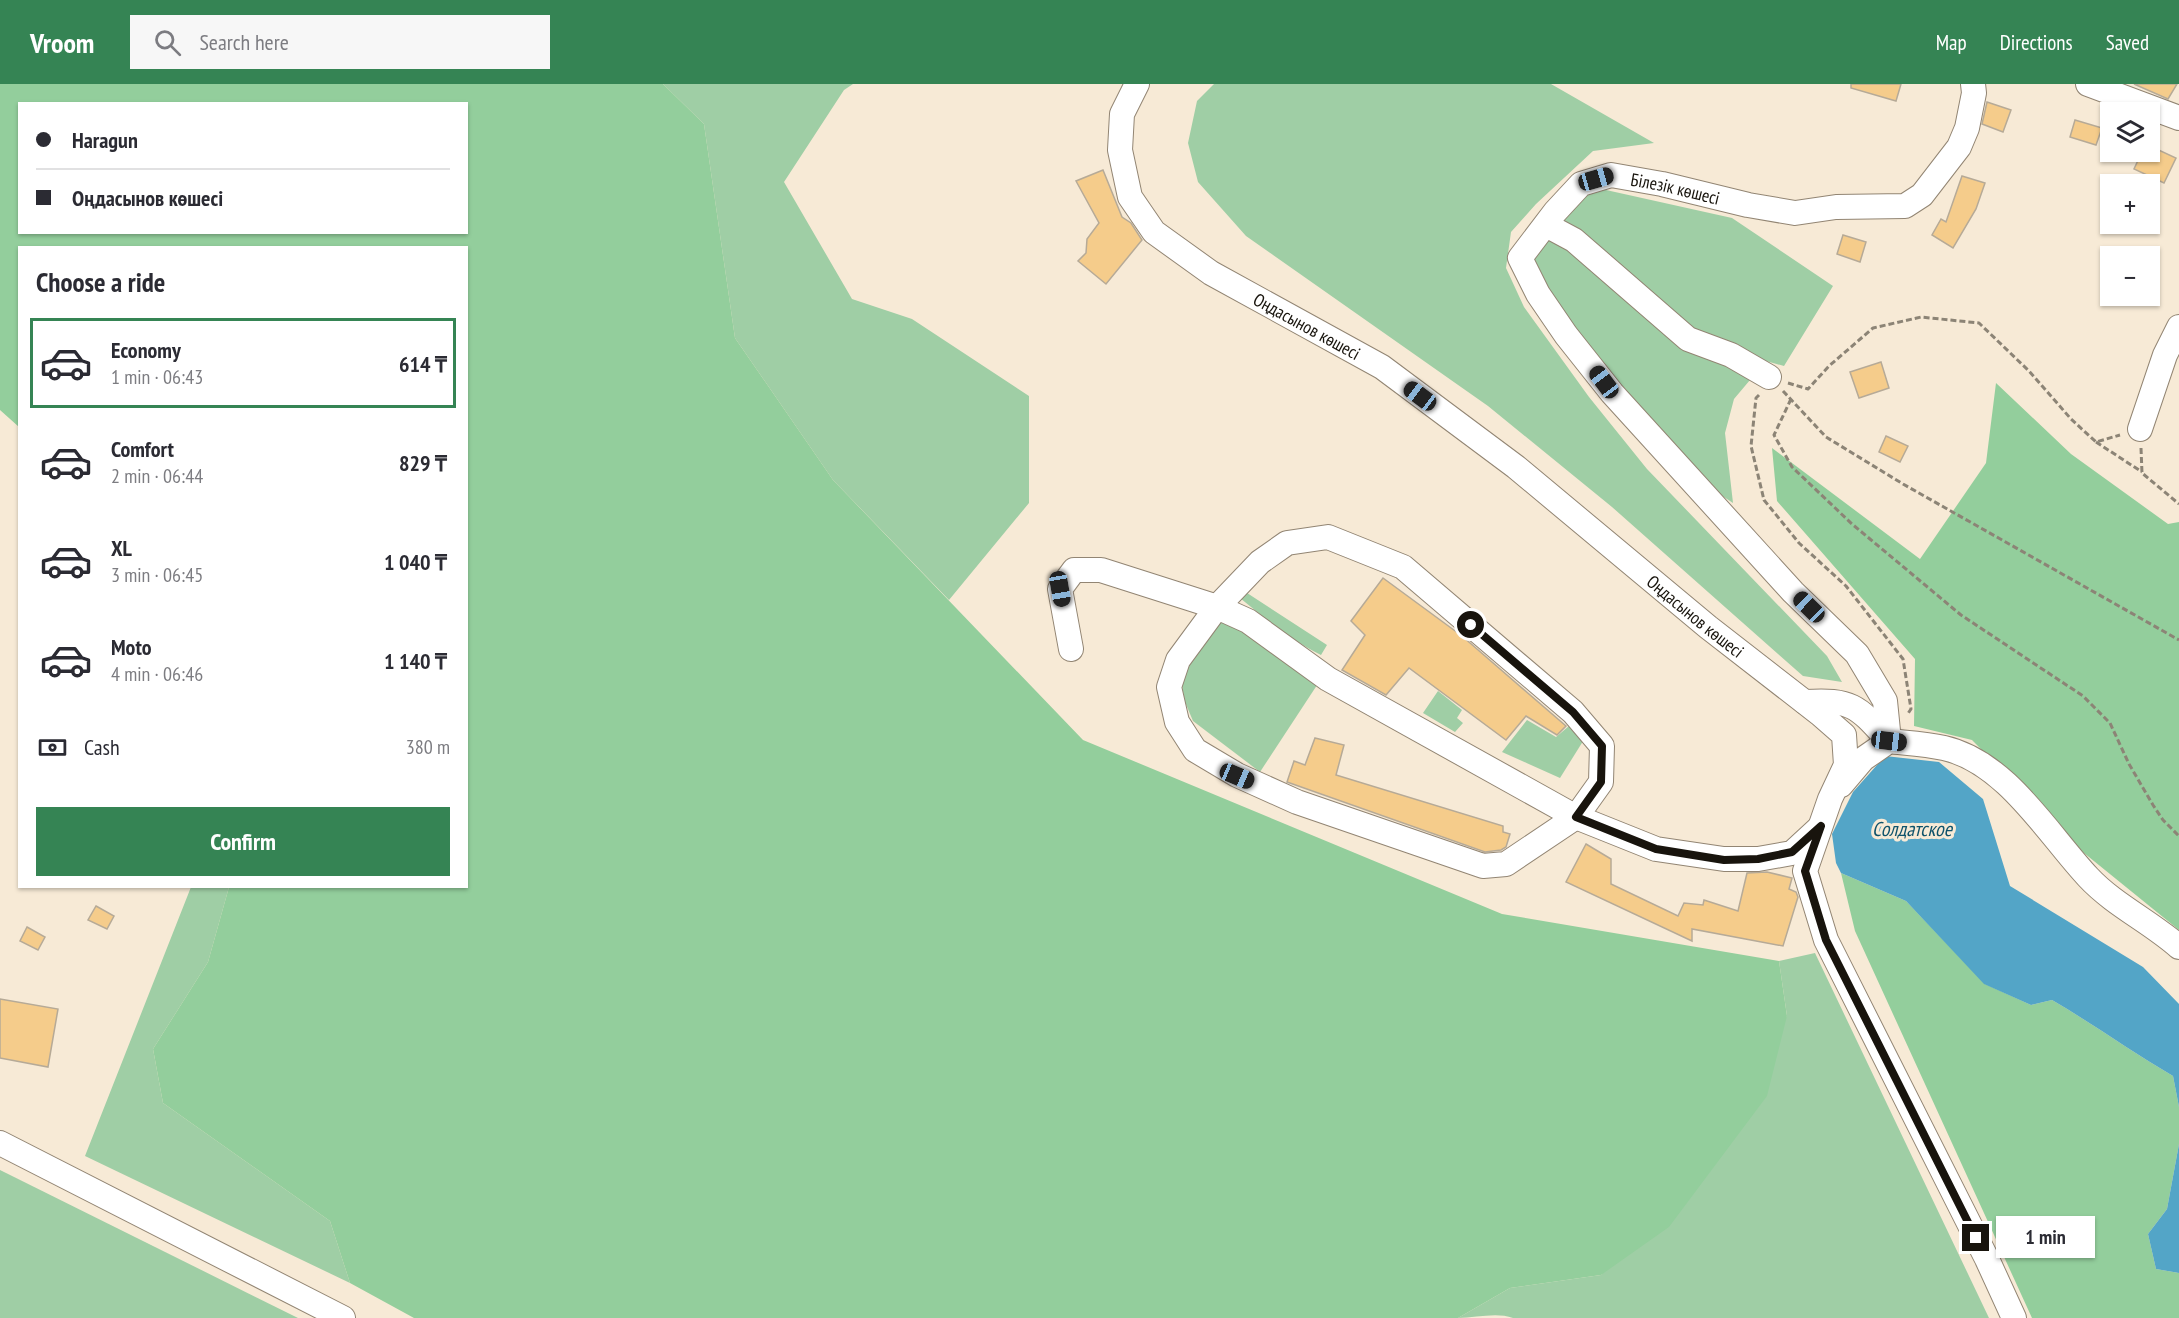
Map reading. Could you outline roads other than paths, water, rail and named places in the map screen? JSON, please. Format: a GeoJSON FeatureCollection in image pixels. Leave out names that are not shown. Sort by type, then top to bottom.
{"type":"FeatureCollection","features":[{"type":"Feature","properties":{"kind":"street","name":"Оңдасынов көшесі"},"geometry":{"type":"LineString","coordinates":[[1137,84],[1122,114],[1120,150],[1130,197],[1154,232],[1211,273],[1382,367],[1516,466],[1708,627],[1844,735],[1846,765],[1830,799],[1805,871],[1826,940],[1987,1259],[2014,1318]]}},
{"type":"Feature","properties":{"kind":"street","name":"Білезік көшесі"},"geometry":{"type":"LineString","coordinates":[[1889,741],[1885,701],[1857,654],[1793,592],[1612,393],[1566,335],[1538,294],[1520,258],[1555,212],[1581,183],[1611,175],[1795,213],[1836,207],[1905,206],[1922,195],[1959,147],[1967,128],[1974,93],[1973,84]]}},
{"type":"Feature","properties":{"kind":"street"},"geometry":{"type":"LineString","coordinates":[[2091,85],[2179,118]]}},
{"type":"Feature","properties":{"kind":"street"},"geometry":{"type":"LineString","coordinates":[[1546,225],[1574,240],[1688,339],[1731,355],[1769,377]]}},
{"type":"Feature","properties":{"kind":"street"},"geometry":{"type":"LineString","coordinates":[[2140,429],[2165,355],[2179,327]]}},
{"type":"Feature","properties":{"kind":"street"},"geometry":{"type":"LineString","coordinates":[[1328,537],[1403,567],[1573,712],[1602,746],[1601,782],[1576,817],[1506,864],[1484,866],[1297,801],[1237,776],[1195,750],[1177,722],[1169,687],[1178,660],[1217,607],[1260,562],[1287,543],[1328,537]]}},
{"type":"Feature","properties":{"kind":"street"},"geometry":{"type":"LineString","coordinates":[[1071,649],[1060,589],[1074,570],[1101,570],[1217,607],[1248,621],[1328,679],[1576,817],[1656,849],[1724,860],[1758,859],[1792,852],[1821,826]]}},
{"type":"Feature","properties":{"kind":"street"},"geometry":{"type":"LineString","coordinates":[[1805,702],[1832,700],[1856,708],[1889,741],[1944,748],[1978,761],[2031,810],[2089,878],[2128,911],[2168,937],[2179,947]]}},
{"type":"Feature","properties":{"kind":"street"},"geometry":{"type":"LineString","coordinates":[[1830,799],[1863,759],[1889,741]]}},
{"type":"Feature","properties":{"kind":"street"},"geometry":{"type":"LineString","coordinates":[[0,1143],[343,1318]]}},
{"type":"Feature","properties":{"kind":"water","name":"Солдатское"},"geometry":{"type":"Polygon","coordinates":[[[1885,756],[1939,762],[1983,799],[2010,886],[2143,967],[2179,1004],[2179,1107],[2173,1076],[2052,1000],[2031,1005],[1984,984],[1906,901],[1841,873],[1836,863],[1832,834],[1853,792],[1885,756]]]}},
{"type":"Feature","properties":{"kind":"water"},"geometry":{"type":"Polygon","coordinates":[[[2179,1144],[2179,1273],[2156,1269],[2148,1234],[2167,1209],[2179,1144]]]}}]}
